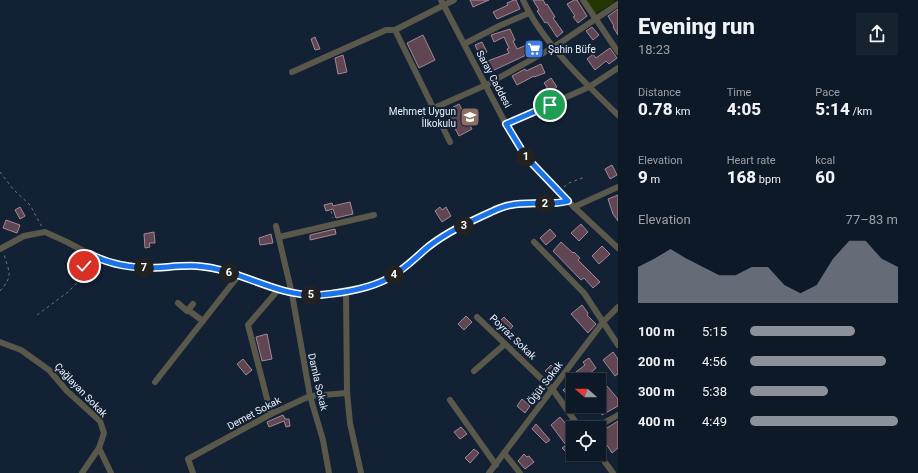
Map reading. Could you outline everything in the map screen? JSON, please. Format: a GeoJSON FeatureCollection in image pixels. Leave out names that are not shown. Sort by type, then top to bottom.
{"type":"FeatureCollection","features":[{"type":"Feature","properties":{"kind":"street"},"geometry":{"type":"LineString","coordinates":[[292,72],[386,30],[395,30],[443,2],[454,0]]}},
{"type":"Feature","properties":{"kind":"street"},"geometry":{"type":"LineString","coordinates":[[523,0],[529,13],[554,47],[589,87],[618,115]]}},
{"type":"Feature","properties":{"kind":"street"},"geometry":{"type":"LineString","coordinates":[[583,0],[618,52]]}},
{"type":"Feature","properties":{"kind":"street","name":"Saray Caddesi"},"geometry":{"type":"LineString","coordinates":[[443,2],[506,124],[526,157],[574,207],[617,245]]}},
{"type":"Feature","properties":{"kind":"street"},"geometry":{"type":"LineString","coordinates":[[434,108],[486,85],[554,47],[618,4]]}},
{"type":"Feature","properties":{"kind":"street"},"geometry":{"type":"LineString","coordinates":[[464,44],[529,13]]}},
{"type":"Feature","properties":{"kind":"street"},"geometry":{"type":"LineString","coordinates":[[395,30],[450,142]]}},
{"type":"Feature","properties":{"kind":"street"},"geometry":{"type":"LineString","coordinates":[[506,124],[589,87],[618,68]]}},
{"type":"Feature","properties":{"kind":"street"},"geometry":{"type":"LineString","coordinates":[[574,207],[618,187]]}},
{"type":"Feature","properties":{"kind":"street"},"geometry":{"type":"LineString","coordinates":[[1,248],[24,236],[45,232],[90,254],[121,265],[144,268],[197,266],[239,275],[292,294],[320,295],[364,287],[388,279],[428,247],[449,233],[493,211],[511,205],[545,204],[568,201]]}},
{"type":"Feature","properties":{"kind":"street"},"geometry":{"type":"LineString","coordinates":[[279,237],[374,215]]}},
{"type":"Feature","properties":{"kind":"street","name":"Damla Sokak"},"geometry":{"type":"LineString","coordinates":[[276,226],[292,294],[310,396],[323,440],[329,473]]}},
{"type":"Feature","properties":{"kind":"street"},"geometry":{"type":"LineString","coordinates":[[534,242],[584,293],[618,345]]}},
{"type":"Feature","properties":{"kind":"street"},"geometry":{"type":"LineString","coordinates":[[155,382],[239,275]]}},
{"type":"Feature","properties":{"kind":"street"},"geometry":{"type":"LineString","coordinates":[[271,414],[248,325],[278,290]]}},
{"type":"Feature","properties":{"kind":"street"},"geometry":{"type":"LineString","coordinates":[[346,291],[347,393],[350,423],[361,473]]}},
{"type":"Feature","properties":{"kind":"street"},"geometry":{"type":"LineString","coordinates":[[178,303],[187,311],[188,310],[203,321]]}},
{"type":"Feature","properties":{"kind":"street"},"geometry":{"type":"LineString","coordinates":[[188,310],[193,304]]}},
{"type":"Feature","properties":{"kind":"street","name":"Öğüt Sokak"},"geometry":{"type":"LineString","coordinates":[[490,473],[603,322],[618,307]]}},
{"type":"Feature","properties":{"kind":"street","name":"Poyraz Sokak"},"geometry":{"type":"LineString","coordinates":[[477,317],[553,390],[575,421]]}},
{"type":"Feature","properties":{"kind":"street","name":"Çağlayan Sokak"},"geometry":{"type":"LineString","coordinates":[[0,342],[21,350],[49,370],[67,391],[100,421],[104,433],[99,448],[82,473]]}},
{"type":"Feature","properties":{"kind":"street"},"geometry":{"type":"LineString","coordinates":[[474,371],[505,344]]}},
{"type":"Feature","properties":{"kind":"street","name":"Demet Sokak"},"geometry":{"type":"LineString","coordinates":[[192,473],[188,459],[271,414],[310,396],[347,393]]}},
{"type":"Feature","properties":{"kind":"street"},"geometry":{"type":"LineString","coordinates":[[450,400],[496,465]]}},
{"type":"Feature","properties":{"kind":"street"},"geometry":{"type":"LineString","coordinates":[[606,422],[618,415]]}},
{"type":"Feature","properties":{"kind":"street"},"geometry":{"type":"LineString","coordinates":[[99,448],[111,473]]}},
{"type":"Feature","properties":{"kind":"street"},"geometry":{"type":"LineString","coordinates":[[504,453],[520,473]]}},
{"type":"Feature","properties":{"kind":"street"},"geometry":{"type":"LineString","coordinates":[[604,461],[613,473]]}},
{"type":"Feature","properties":{"kind":"path"},"geometry":{"type":"LineString","coordinates":[[0,172],[13,189],[30,204],[45,232]]}},
{"type":"Feature","properties":{"kind":"path"},"geometry":{"type":"LineString","coordinates":[[563,187],[569,183],[586,177]]}},
{"type":"Feature","properties":{"kind":"path"},"geometry":{"type":"LineString","coordinates":[[331,211],[335,224]]}},
{"type":"Feature","properties":{"kind":"path"},"geometry":{"type":"LineString","coordinates":[[0,292],[7,283],[10,270],[1,248]]}},
{"type":"Feature","properties":{"kind":"path"},"geometry":{"type":"LineString","coordinates":[[37,315],[68,292],[76,284],[90,254]]}},
{"type":"Feature","properties":{"kind":"green space"},"geometry":{"type":"Polygon","coordinates":[[[585,0],[613,0],[615,2],[595,14],[585,0]]]}},
{"type":"Feature","properties":{"kind":"building"},"geometry":{"type":"Polygon","coordinates":[[[470,0],[489,0],[473,7],[470,0]]]}},
{"type":"Feature","properties":{"kind":"building"},"geometry":{"type":"Polygon","coordinates":[[[516,0],[520,9],[497,19],[493,12],[508,5],[507,3],[516,0]]]}},
{"type":"Feature","properties":{"kind":"building"},"geometry":{"type":"Polygon","coordinates":[[[533,0],[543,0],[546,5],[547,4],[555,17],[553,18],[563,32],[557,37],[547,22],[545,23],[537,11],[539,10],[533,0]]]}},
{"type":"Feature","properties":{"kind":"building"},"geometry":{"type":"Polygon","coordinates":[[[577,0],[587,16],[578,23],[573,17],[575,16],[567,4],[577,0]]]}},
{"type":"Feature","properties":{"kind":"building"},"geometry":{"type":"Polygon","coordinates":[[[618,9],[618,35],[608,16],[618,9]]]}},
{"type":"Feature","properties":{"kind":"building"},"geometry":{"type":"Polygon","coordinates":[[[592,27],[599,35],[593,40],[586,31],[592,27]]]}},
{"type":"Feature","properties":{"kind":"building"},"geometry":{"type":"Polygon","coordinates":[[[510,29],[517,49],[531,43],[535,51],[490,72],[485,62],[509,53],[507,49],[509,48],[504,37],[494,42],[491,35],[510,29]]]}},
{"type":"Feature","properties":{"kind":"building"},"geometry":{"type":"Polygon","coordinates":[[[423,35],[435,60],[419,68],[407,43],[423,35]]]}},
{"type":"Feature","properties":{"kind":"building"},"geometry":{"type":"Polygon","coordinates":[[[315,37],[320,49],[315,50],[311,39],[315,37]]]}},
{"type":"Feature","properties":{"kind":"building"},"geometry":{"type":"Polygon","coordinates":[[[482,42],[487,52],[480,56],[475,45],[482,42]]]}},
{"type":"Feature","properties":{"kind":"building"},"geometry":{"type":"Polygon","coordinates":[[[610,48],[617,58],[609,64],[606,61],[595,70],[587,59],[593,54],[596,58],[610,48]]]}},
{"type":"Feature","properties":{"kind":"building"},"geometry":{"type":"Polygon","coordinates":[[[343,55],[347,72],[338,74],[335,58],[343,55]]]}},
{"type":"Feature","properties":{"kind":"building"},"geometry":{"type":"Polygon","coordinates":[[[541,64],[545,73],[534,76],[517,85],[512,76],[525,69],[526,71],[541,64]]]}},
{"type":"Feature","properties":{"kind":"building"},"geometry":{"type":"Polygon","coordinates":[[[551,78],[557,87],[550,92],[544,83],[551,78]]]}},
{"type":"Feature","properties":{"kind":"building"},"geometry":{"type":"Polygon","coordinates":[[[459,104],[472,129],[459,136],[446,111],[459,104]]]}},
{"type":"Feature","properties":{"kind":"building"},"geometry":{"type":"Polygon","coordinates":[[[612,165],[617,175],[610,179],[605,169],[612,165]]]}},
{"type":"Feature","properties":{"kind":"building"},"geometry":{"type":"Polygon","coordinates":[[[618,195],[618,221],[613,214],[608,199],[618,195]]]}},
{"type":"Feature","properties":{"kind":"building"},"geometry":{"type":"Polygon","coordinates":[[[350,202],[353,214],[336,218],[333,209],[326,211],[324,205],[332,203],[333,206],[350,202]]]}},
{"type":"Feature","properties":{"kind":"building"},"geometry":{"type":"Polygon","coordinates":[[[20,207],[25,216],[20,219],[15,210],[20,207]]]}},
{"type":"Feature","properties":{"kind":"building"},"geometry":{"type":"Polygon","coordinates":[[[440,207],[442,210],[446,207],[451,216],[442,222],[435,211],[440,207]]]}},
{"type":"Feature","properties":{"kind":"building"},"geometry":{"type":"Polygon","coordinates":[[[6,220],[20,225],[17,233],[3,228],[6,220]]]}},
{"type":"Feature","properties":{"kind":"building"},"geometry":{"type":"Polygon","coordinates":[[[581,224],[588,232],[579,241],[571,233],[581,224]]]}},
{"type":"Feature","properties":{"kind":"building"},"geometry":{"type":"Polygon","coordinates":[[[335,229],[336,234],[310,240],[310,235],[335,229]]]}},
{"type":"Feature","properties":{"kind":"building"},"geometry":{"type":"Polygon","coordinates":[[[550,229],[556,236],[546,245],[540,238],[550,229]]]}},
{"type":"Feature","properties":{"kind":"building"},"geometry":{"type":"Polygon","coordinates":[[[154,232],[155,243],[149,243],[150,247],[145,248],[144,234],[154,232]]]}},
{"type":"Feature","properties":{"kind":"building"},"geometry":{"type":"Polygon","coordinates":[[[271,234],[273,243],[260,245],[259,238],[271,234]]]}},
{"type":"Feature","properties":{"kind":"building"},"geometry":{"type":"Polygon","coordinates":[[[561,242],[580,258],[578,260],[600,282],[593,288],[584,278],[581,280],[553,251],[561,242]]]}},
{"type":"Feature","properties":{"kind":"building"},"geometry":{"type":"Polygon","coordinates":[[[602,246],[610,254],[599,264],[592,256],[602,246]]]}},
{"type":"Feature","properties":{"kind":"building"},"geometry":{"type":"Polygon","coordinates":[[[582,305],[588,313],[587,315],[596,324],[588,333],[571,314],[582,305]]]}},
{"type":"Feature","properties":{"kind":"building"},"geometry":{"type":"Polygon","coordinates":[[[466,316],[472,322],[464,330],[458,324],[466,316]]]}},
{"type":"Feature","properties":{"kind":"building"},"geometry":{"type":"Polygon","coordinates":[[[504,317],[513,326],[508,332],[498,323],[504,317]]]}},
{"type":"Feature","properties":{"kind":"building"},"geometry":{"type":"Polygon","coordinates":[[[267,334],[272,359],[262,361],[256,337],[267,334]]]}},
{"type":"Feature","properties":{"kind":"building"},"geometry":{"type":"Polygon","coordinates":[[[613,352],[618,359],[618,374],[615,376],[603,360],[613,352]]]}},
{"type":"Feature","properties":{"kind":"building"},"geometry":{"type":"Polygon","coordinates":[[[589,358],[596,368],[590,373],[577,373],[585,365],[583,362],[589,358]]]}},
{"type":"Feature","properties":{"kind":"building"},"geometry":{"type":"Polygon","coordinates":[[[243,359],[252,370],[246,375],[237,364],[243,359]]]}},
{"type":"Feature","properties":{"kind":"building"},"geometry":{"type":"Polygon","coordinates":[[[551,365],[558,372],[552,378],[545,371],[551,365]]]}},
{"type":"Feature","properties":{"kind":"building"},"geometry":{"type":"Polygon","coordinates":[[[607,386],[618,399],[618,406],[606,413],[607,386]]]}},
{"type":"Feature","properties":{"kind":"building"},"geometry":{"type":"Polygon","coordinates":[[[522,399],[530,406],[525,413],[517,406],[522,399]]]}},
{"type":"Feature","properties":{"kind":"building"},"geometry":{"type":"Polygon","coordinates":[[[283,415],[285,419],[289,419],[290,426],[286,427],[284,421],[269,427],[267,422],[283,415]]]}},
{"type":"Feature","properties":{"kind":"building"},"geometry":{"type":"Polygon","coordinates":[[[560,417],[566,424],[566,445],[551,425],[560,417]]]}},
{"type":"Feature","properties":{"kind":"building"},"geometry":{"type":"Polygon","coordinates":[[[618,421],[618,448],[612,453],[606,444],[606,429],[618,421]]]}},
{"type":"Feature","properties":{"kind":"building"},"geometry":{"type":"Polygon","coordinates":[[[536,424],[550,440],[546,443],[532,429],[536,424]]]}},
{"type":"Feature","properties":{"kind":"building"},"geometry":{"type":"Polygon","coordinates":[[[461,427],[467,434],[460,439],[454,432],[461,427]]]}},
{"type":"Feature","properties":{"kind":"building"},"geometry":{"type":"Polygon","coordinates":[[[566,445],[566,452],[562,448],[566,445]]]}},
{"type":"Feature","properties":{"kind":"building"},"geometry":{"type":"Polygon","coordinates":[[[474,449],[479,453],[470,463],[465,458],[474,449]]]}},
{"type":"Feature","properties":{"kind":"building"},"geometry":{"type":"Polygon","coordinates":[[[524,454],[527,457],[529,456],[534,462],[525,469],[518,461],[524,454]]]}},
{"type":"Feature","properties":{"kind":"place","name":"Şahin Büfe"},"geometry":{"type":"Point","coordinates":[534,49]}},
{"type":"Feature","properties":{"kind":"place","name":"Mehmet Uygun İlkokulu"},"geometry":{"type":"Point","coordinates":[470,117]}},
{"type":"Feature","properties":{"kind":"route"},"geometry":{"type":"LineString","coordinates":[[84,266],[90,254],[121,265],[144,268],[197,266],[236,274],[292,294],[320,295],[340,292],[364,287],[388,279],[428,247],[449,233],[493,211],[511,205],[564,203],[568,201],[526,157],[506,124],[550,105]]}}]}
